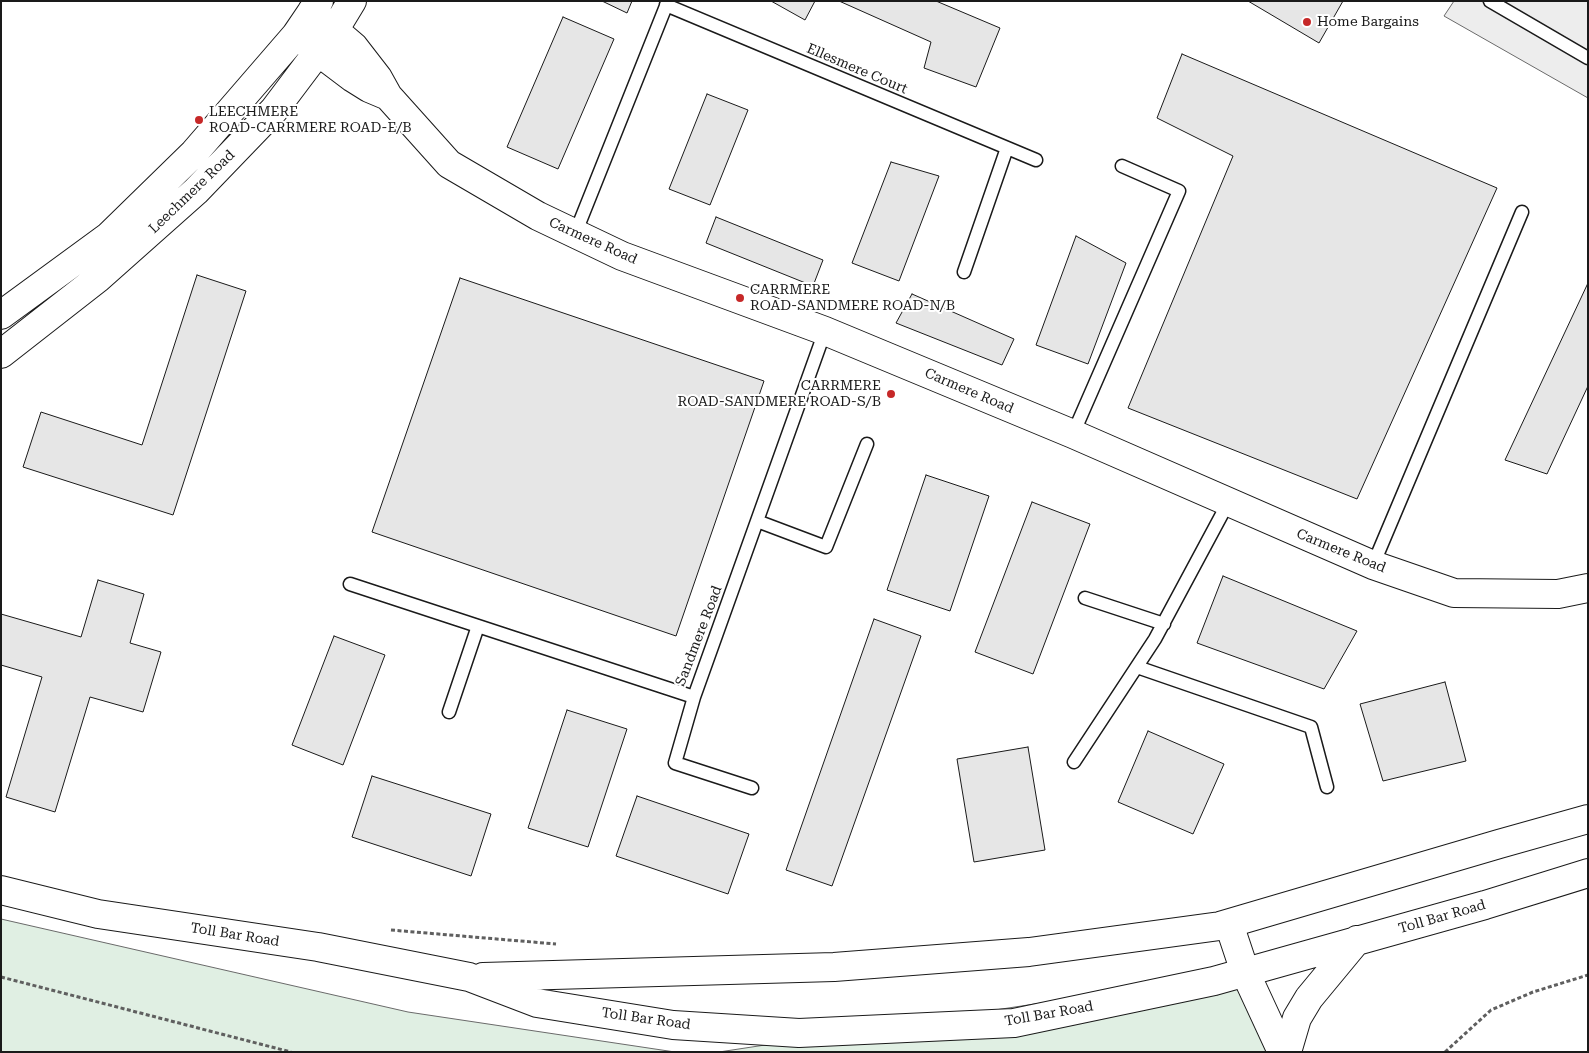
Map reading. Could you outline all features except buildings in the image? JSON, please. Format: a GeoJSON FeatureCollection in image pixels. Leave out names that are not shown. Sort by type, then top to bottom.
{"type":"FeatureCollection","features":[{"type":"Feature","properties":{"kind":"main road","name":"Leechmere Road"},"geometry":{"type":"LineString","coordinates":[[1,354],[98,279],[196,191],[274,110],[335,29],[352,1]]}},
{"type":"Feature","properties":{"kind":"main road","name":"Leechmere Road"},"geometry":{"type":"LineString","coordinates":[[1,315],[109,236],[194,153],[296,35],[315,6]]}},
{"type":"Feature","properties":{"kind":"main road","name":"Carmere Road"},"geometry":{"type":"LineString","coordinates":[[315,6],[366,60],[388,96],[449,164],[538,216],[622,256],[826,331],[1073,434],[1373,565],[1454,593],[1558,594],[1588,588]]}},
{"type":"Feature","properties":{"kind":"main road","name":"Carmere Road"},"geometry":{"type":"LineString","coordinates":[[296,35],[353,78],[369,88],[388,96]]}},
{"type":"Feature","properties":{"kind":"main road","name":"Toll Bar Road"},"geometry":{"type":"LineString","coordinates":[[469,977],[834,967],[1029,952],[1229,924],[1588,819]]}},
{"type":"Feature","properties":{"kind":"main road","name":"Toll Bar Road"},"geometry":{"type":"LineString","coordinates":[[1,890],[98,914],[318,947],[469,977],[537,1003],[673,1025],[799,1032],[1014,1023],[1214,981],[1485,905],[1588,873]]}},
{"type":"Feature","properties":{"kind":"main road"},"geometry":{"type":"LineString","coordinates":[[1229,924],[1245,972],[1282,1052]]}},
{"type":"Feature","properties":{"kind":"main road"},"geometry":{"type":"LineString","coordinates":[[1287,1052],[1297,1018],[1309,998],[1357,940]]}},
{"type":"Feature","properties":{"kind":"lane"},"geometry":{"type":"LineString","coordinates":[[1490,1],[1588,58]]}},
{"type":"Feature","properties":{"kind":"lane","name":"Ellesmere Court"},"geometry":{"type":"LineString","coordinates":[[575,234],[667,3],[1036,160]]}},
{"type":"Feature","properties":{"kind":"lane"},"geometry":{"type":"LineString","coordinates":[[964,272],[1007,148]]}},
{"type":"Feature","properties":{"kind":"lane"},"geometry":{"type":"LineString","coordinates":[[1073,434],[1179,191],[1122,166]]}},
{"type":"Feature","properties":{"kind":"lane"},"geometry":{"type":"LineString","coordinates":[[1373,565],[1522,212]]}},
{"type":"Feature","properties":{"kind":"lane","name":"Sandmere Road"},"geometry":{"type":"LineString","coordinates":[[350,584],[694,697],[826,331]]}},
{"type":"Feature","properties":{"kind":"lane"},"geometry":{"type":"LineString","coordinates":[[757,521],[826,547],[867,444]]}},
{"type":"Feature","properties":{"kind":"lane"},"geometry":{"type":"LineString","coordinates":[[1074,762],[1164,624],[1228,503]]}},
{"type":"Feature","properties":{"kind":"lane"},"geometry":{"type":"LineString","coordinates":[[1085,598],[1164,624]]}},
{"type":"Feature","properties":{"kind":"lane"},"geometry":{"type":"LineString","coordinates":[[449,712],[478,626]]}},
{"type":"Feature","properties":{"kind":"lane"},"geometry":{"type":"LineString","coordinates":[[1137,667],[1311,727],[1326,787]]}},
{"type":"Feature","properties":{"kind":"lane"},"geometry":{"type":"LineString","coordinates":[[694,697],[675,763],[752,788]]}},
{"type":"Feature","properties":{"kind":"path"},"geometry":{"type":"LineString","coordinates":[[382,930],[558,944]]}},
{"type":"Feature","properties":{"kind":"path"},"geometry":{"type":"LineString","coordinates":[[1445,1052],[1491,1010],[1533,992],[1588,975]]}},
{"type":"Feature","properties":{"kind":"path"},"geometry":{"type":"LineString","coordinates":[[1,977],[291,1052]]}},
{"type":"Feature","properties":{"kind":"green space"},"geometry":{"type":"Polygon","coordinates":[[[1,919],[408,1012],[675,1052],[1,1052],[1,919]]]}},
{"type":"Feature","properties":{"kind":"green space"},"geometry":{"type":"Polygon","coordinates":[[[1245,972],[1282,1052],[719,1052],[1245,972]]]}},
{"type":"Feature","properties":{"kind":"shaded area"},"geometry":{"type":"Polygon","coordinates":[[[1454,1],[1588,1],[1588,98],[1444,16],[1454,1]]]}},
{"type":"Feature","properties":{"kind":"place","name":"Home Bargains"},"geometry":{"type":"Point","coordinates":[1307,22]}},
{"type":"Feature","properties":{"kind":"place","name":"LEECHMERE ROAD-CARRMERE ROAD-E/B"},"geometry":{"type":"Point","coordinates":[199,120]}},
{"type":"Feature","properties":{"kind":"place","name":"CARRMERE ROAD-SANDMERE ROAD-N/B"},"geometry":{"type":"Point","coordinates":[740,298]}},
{"type":"Feature","properties":{"kind":"place","name":"CARRMERE ROAD-SANDMERE ROAD-S/B"},"geometry":{"type":"Point","coordinates":[891,394]}}]}
